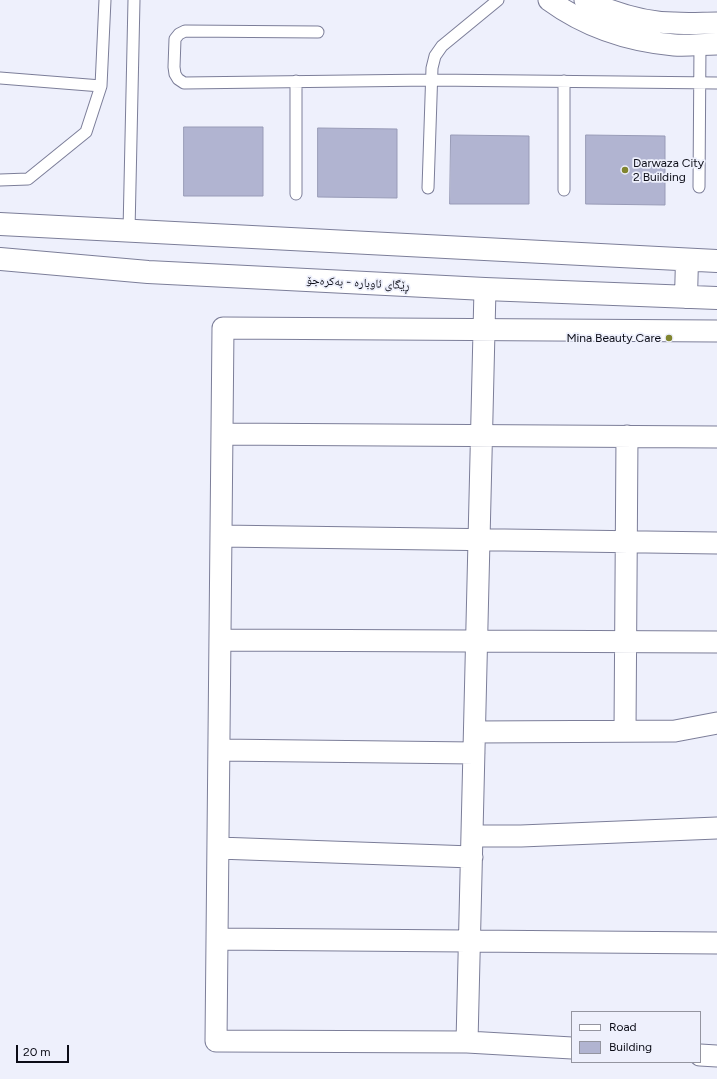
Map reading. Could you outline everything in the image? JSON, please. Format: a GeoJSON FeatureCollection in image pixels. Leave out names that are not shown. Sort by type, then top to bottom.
{"type":"FeatureCollection","features":[{"type":"Feature","properties":{"kind":"main road"},"geometry":{"type":"LineString","coordinates":[[0,224],[717,261]]}},
{"type":"Feature","properties":{"kind":"main road","name":"ڕێگای ئاوبارە - بەکرەجۆ"},"geometry":{"type":"LineString","coordinates":[[0,259],[148,272],[485,289],[717,298]]}},
{"type":"Feature","properties":{"kind":"main road"},"geometry":{"type":"LineString","coordinates":[[686,297],[687,260]]}},
{"type":"Feature","properties":{"kind":"street"},"geometry":{"type":"LineString","coordinates":[[549,0],[582,21],[628,38],[676,45],[708,44]]}},
{"type":"Feature","properties":{"kind":"street"},"geometry":{"type":"LineString","coordinates":[[585,0],[621,14],[650,21],[673,23],[717,23]]}},
{"type":"Feature","properties":{"kind":"street"},"geometry":{"type":"LineString","coordinates":[[468,1042],[485,289]]}},
{"type":"Feature","properties":{"kind":"street"},"geometry":{"type":"LineString","coordinates":[[571,1048],[468,1042],[216,1041],[223,328],[717,331]]}},
{"type":"Feature","properties":{"kind":"street"},"geometry":{"type":"LineString","coordinates":[[222,434],[717,437]]}},
{"type":"Feature","properties":{"kind":"street"},"geometry":{"type":"LineString","coordinates":[[625,731],[627,642],[627,436]]}},
{"type":"Feature","properties":{"kind":"street"},"geometry":{"type":"LineString","coordinates":[[221,536],[717,543]]}},
{"type":"Feature","properties":{"kind":"street"},"geometry":{"type":"LineString","coordinates":[[220,640],[717,642]]}},
{"type":"Feature","properties":{"kind":"street"},"geometry":{"type":"LineString","coordinates":[[475,732],[675,731],[717,723]]}},
{"type":"Feature","properties":{"kind":"street"},"geometry":{"type":"LineString","coordinates":[[219,750],[474,753]]}},
{"type":"Feature","properties":{"kind":"street"},"geometry":{"type":"LineString","coordinates":[[472,836],[521,836],[717,828]]}},
{"type":"Feature","properties":{"kind":"street"},"geometry":{"type":"LineString","coordinates":[[218,848],[472,857]]}},
{"type":"Feature","properties":{"kind":"street"},"geometry":{"type":"LineString","coordinates":[[217,939],[717,943]]}},
{"type":"Feature","properties":{"kind":"street"},"geometry":{"type":"LineString","coordinates":[[701,1055],[717,1056]]}},
{"type":"Feature","properties":{"kind":"lane"},"geometry":{"type":"LineString","coordinates":[[0,180],[28,179],[86,132],[101,86],[105,0]]}},
{"type":"Feature","properties":{"kind":"lane"},"geometry":{"type":"LineString","coordinates":[[130,231],[134,0]]}},
{"type":"Feature","properties":{"kind":"lane"},"geometry":{"type":"LineString","coordinates":[[428,188],[432,68],[435,56],[442,46],[498,0]]}},
{"type":"Feature","properties":{"kind":"lane"},"geometry":{"type":"LineString","coordinates":[[318,32],[185,31],[179,34],[176,39],[174,74],[184,83],[432,80],[717,83]]}},
{"type":"Feature","properties":{"kind":"lane"},"geometry":{"type":"LineString","coordinates":[[699,187],[700,83],[708,44]]}},
{"type":"Feature","properties":{"kind":"lane"},"geometry":{"type":"LineString","coordinates":[[0,78],[101,86]]}},
{"type":"Feature","properties":{"kind":"lane"},"geometry":{"type":"LineString","coordinates":[[296,82],[296,194]]}},
{"type":"Feature","properties":{"kind":"lane"},"geometry":{"type":"LineString","coordinates":[[564,82],[564,190]]}},
{"type":"Feature","properties":{"kind":"building"},"geometry":{"type":"Polygon","coordinates":[[[184,127],[263,127],[263,196],[184,196],[184,127]]]}},
{"type":"Feature","properties":{"kind":"building"},"geometry":{"type":"Polygon","coordinates":[[[318,128],[397,129],[397,198],[318,197],[318,128]]]}},
{"type":"Feature","properties":{"kind":"building"},"geometry":{"type":"Polygon","coordinates":[[[451,135],[529,136],[529,204],[450,204],[451,135]]]}},
{"type":"Feature","properties":{"kind":"building","name":"Darwaza City 2 Building"},"geometry":{"type":"Polygon","coordinates":[[[586,135],[665,136],[665,205],[586,204],[586,135]]]}},
{"type":"Feature","properties":{"kind":"place","name":"Darwaza City 2 Building"},"geometry":{"type":"Point","coordinates":[625,170]}},
{"type":"Feature","properties":{"kind":"place","name":"Mina Beauty Care"},"geometry":{"type":"Point","coordinates":[669,338]}}]}
